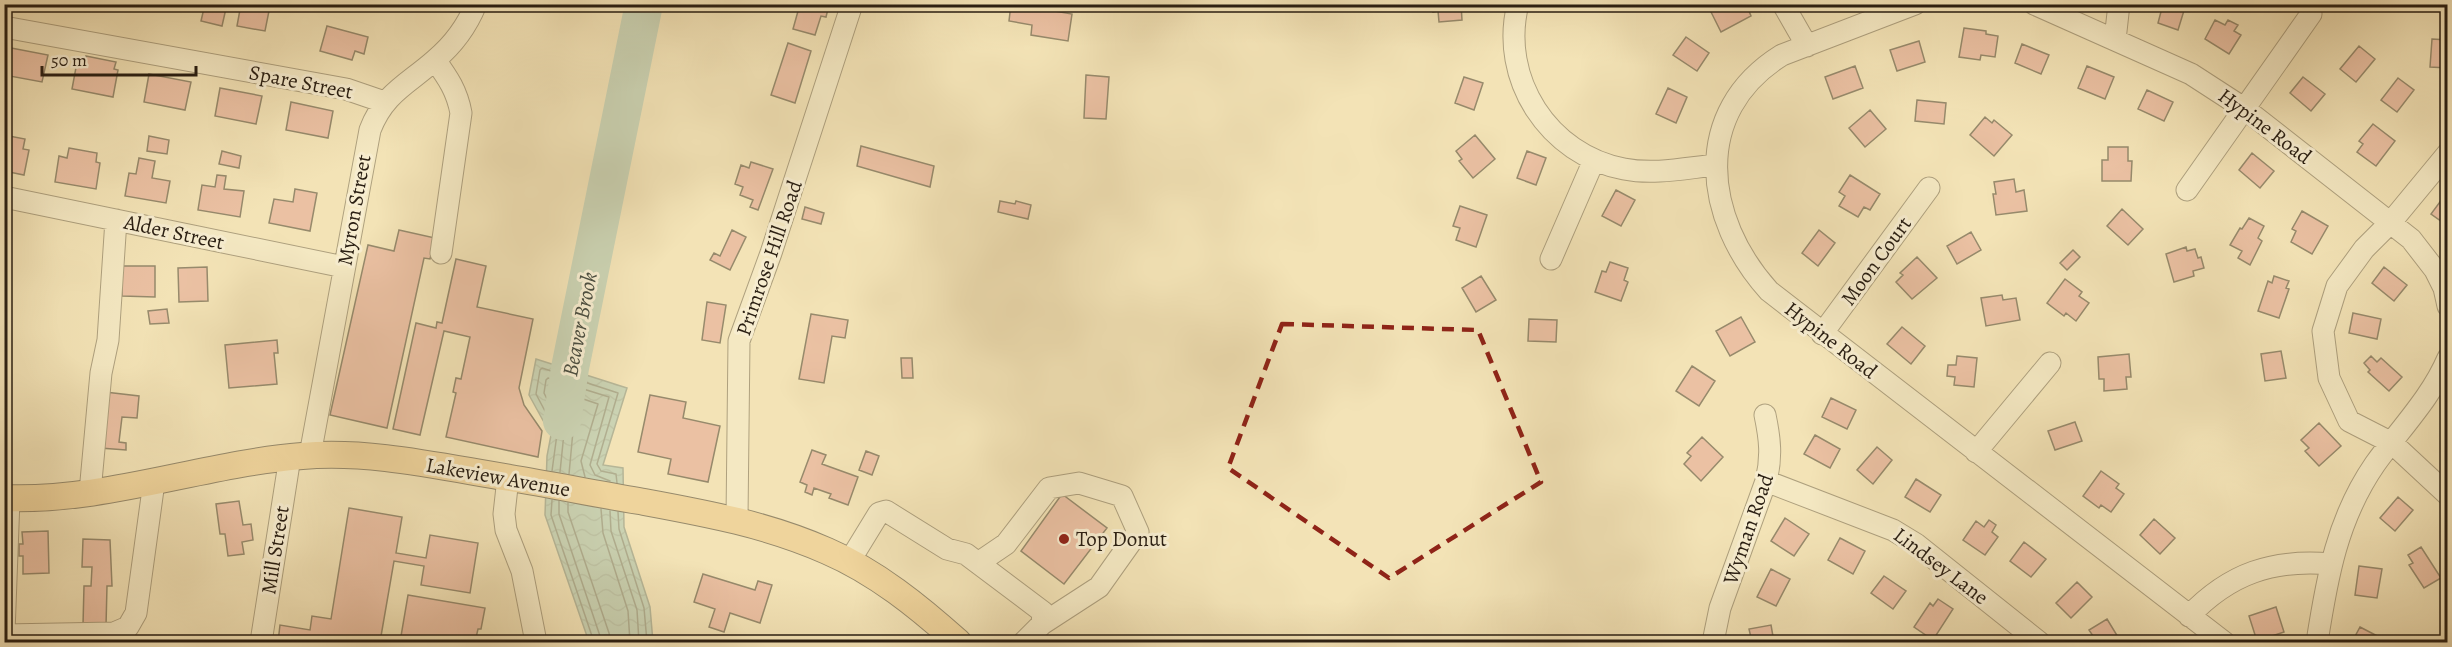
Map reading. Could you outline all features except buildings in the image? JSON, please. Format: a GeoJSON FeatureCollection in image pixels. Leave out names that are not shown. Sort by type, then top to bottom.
{"type":"FeatureCollection","features":[{"type":"Feature","properties":{"kind":"main road","name":"Lakeview Avenue"},"geometry":{"type":"LineString","coordinates":[[7,499],[90,492],[300,456],[381,458],[737,519],[801,540],[849,562],[904,597],[958,642]]}},
{"type":"Feature","properties":{"kind":"street","name":"Myron Street"},"geometry":{"type":"LineString","coordinates":[[300,456],[344,267],[367,140],[374,119],[384,102],[397,89],[435,60],[466,25],[476,4]]}},
{"type":"Feature","properties":{"kind":"street","name":"Primrose Hill Road"},"geometry":{"type":"LineString","coordinates":[[737,519],[739,341],[771,253],[852,4]]}},
{"type":"Feature","properties":{"kind":"street"},"geometry":{"type":"LineString","coordinates":[[1518,4],[1514,55],[1525,92],[1534,110],[1560,139],[1594,160],[1625,169],[1641,171],[1716,165]]}},
{"type":"Feature","properties":{"kind":"street"},"geometry":{"type":"LineString","coordinates":[[1784,4],[1807,46]]}},
{"type":"Feature","properties":{"kind":"street","name":"Hypine Road"},"geometry":{"type":"LineString","coordinates":[[1916,4],[1782,55],[1764,67],[1735,101],[1716,149],[1723,211],[1734,243],[1745,262],[1769,291],[2224,642]]}},
{"type":"Feature","properties":{"kind":"street","name":"Hypine Road"},"geometry":{"type":"LineString","coordinates":[[2034,4],[2191,74],[2245,109],[2391,222],[2425,254],[2444,288],[2448,306]]}},
{"type":"Feature","properties":{"kind":"street"},"geometry":{"type":"LineString","coordinates":[[2115,40],[2119,4]]}},
{"type":"Feature","properties":{"kind":"street"},"geometry":{"type":"LineString","coordinates":[[2187,190],[2311,14]]}},
{"type":"Feature","properties":{"kind":"street","name":"Spare Street"},"geometry":{"type":"LineString","coordinates":[[4,27],[346,89],[384,102]]}},
{"type":"Feature","properties":{"kind":"street"},"geometry":{"type":"LineString","coordinates":[[435,60],[453,84],[458,97],[460,113],[441,253]]}},
{"type":"Feature","properties":{"kind":"street"},"geometry":{"type":"LineString","coordinates":[[2448,153],[2391,222],[2364,249],[2337,286],[2323,331],[2329,378],[2349,421],[2392,443],[2448,495]]}},
{"type":"Feature","properties":{"kind":"street"},"geometry":{"type":"LineString","coordinates":[[1551,259],[1594,160]]}},
{"type":"Feature","properties":{"kind":"street","name":"Moon Court"},"geometry":{"type":"LineString","coordinates":[[1822,334],[1929,188]]}},
{"type":"Feature","properties":{"kind":"street","name":"Alder Street"},"geometry":{"type":"LineString","coordinates":[[4,197],[344,267]]}},
{"type":"Feature","properties":{"kind":"street"},"geometry":{"type":"LineString","coordinates":[[90,492],[101,373],[108,340],[116,220]]}},
{"type":"Feature","properties":{"kind":"street"},"geometry":{"type":"LineString","coordinates":[[2317,642],[2331,564],[2340,530],[2350,508],[2375,465],[2428,394],[2448,358]]}},
{"type":"Feature","properties":{"kind":"street"},"geometry":{"type":"LineString","coordinates":[[1976,452],[2050,363]]}},
{"type":"Feature","properties":{"kind":"street","name":"Wyman Road"},"geometry":{"type":"LineString","coordinates":[[1713,642],[1720,608],[1766,481],[1771,460],[1771,443],[1766,415]]}},
{"type":"Feature","properties":{"kind":"street","name":"Mill Street"},"geometry":{"type":"LineString","coordinates":[[261,642],[300,456]]}},
{"type":"Feature","properties":{"kind":"street"},"geometry":{"type":"LineString","coordinates":[[519,480],[505,523],[508,538],[522,572],[536,642]]}},
{"type":"Feature","properties":{"kind":"street","name":"Lindsey Lane"},"geometry":{"type":"LineString","coordinates":[[1766,481],[1893,530],[1916,544],[2039,642]]}},
{"type":"Feature","properties":{"kind":"street"},"geometry":{"type":"LineString","coordinates":[[7,499],[4,634],[114,633],[128,627],[136,613],[154,482]]}},
{"type":"Feature","properties":{"kind":"street"},"geometry":{"type":"LineString","coordinates":[[978,563],[1006,544],[1049,488],[1079,483],[1122,496],[1138,532],[1099,587],[1042,624],[1024,642]]}},
{"type":"Feature","properties":{"kind":"street"},"geometry":{"type":"LineString","coordinates":[[849,562],[879,513],[886,511],[946,549],[966,554],[1043,612],[1042,624]]}},
{"type":"Feature","properties":{"kind":"street"},"geometry":{"type":"LineString","coordinates":[[2189,616],[2206,597],[2243,575],[2287,563],[2331,564]]}},
{"type":"Feature","properties":{"kind":"highlighted area"},"geometry":{"type":"Polygon","coordinates":[[[1282,324],[1478,330],[1541,482],[1389,578],[1228,468],[1282,324]]]}},
{"type":"Feature","properties":{"kind":"water"},"geometry":{"type":"Polygon","coordinates":[[[536,359],[627,388],[603,465],[623,468],[624,527],[650,607],[653,642],[589,642],[545,515],[547,456],[551,435],[529,395],[536,359]]]}},
{"type":"Feature","properties":{"kind":"waterway","name":"Beaver Brook"},"geometry":{"type":"LineString","coordinates":[[562,421],[570,368],[644,4]]}},
{"type":"Feature","properties":{"kind":"place","name":"Top Donut"},"geometry":{"type":"Point","coordinates":[1064,539]}}]}
